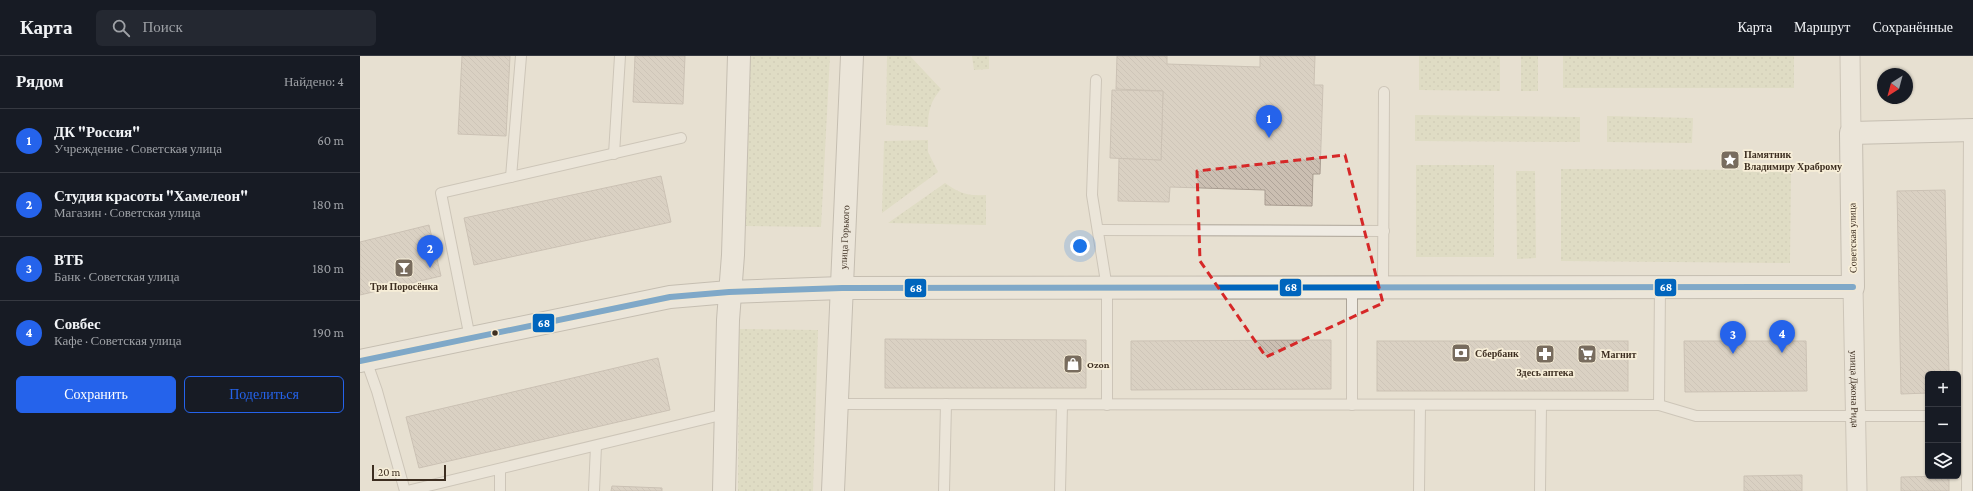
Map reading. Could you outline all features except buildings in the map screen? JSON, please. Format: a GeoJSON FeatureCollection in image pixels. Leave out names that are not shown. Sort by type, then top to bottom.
{"type":"FeatureCollection","features":[{"type":"Feature","properties":{"kind":"street"},"geometry":{"type":"LineString","coordinates":[[724,491],[729,292],[733,248],[739,56]]}},
{"type":"Feature","properties":{"kind":"street","name":"улица Горького"},"geometry":{"type":"LineString","coordinates":[[834,491],[852,56]]}},
{"type":"Feature","properties":{"kind":"street"},"geometry":{"type":"LineString","coordinates":[[1850,56],[1851,132],[1971,130]]}},
{"type":"Feature","properties":{"kind":"street","name":"Советская улица"},"geometry":{"type":"LineString","coordinates":[[363,361],[670,297],[729,292],[842,288],[1352,286],[1853,287],[1851,132]]}},
{"type":"Feature","properties":{"kind":"street","name":"улица Джона Рида"},"geometry":{"type":"LineString","coordinates":[[1853,287],[1857,491]]}},
{"type":"Feature","properties":{"kind":"lane"},"geometry":{"type":"LineString","coordinates":[[511,177],[521,56]]}},
{"type":"Feature","properties":{"kind":"lane"},"geometry":{"type":"LineString","coordinates":[[614,154],[620,56]]}},
{"type":"Feature","properties":{"kind":"lane"},"geometry":{"type":"LineString","coordinates":[[1096,80],[1092,195],[1107,288],[1107,405]]}},
{"type":"Feature","properties":{"kind":"lane"},"geometry":{"type":"LineString","coordinates":[[1383,286],[1384,92]]}},
{"type":"Feature","properties":{"kind":"lane"},"geometry":{"type":"LineString","coordinates":[[1967,491],[1963,416],[1971,259],[1971,130]]}},
{"type":"Feature","properties":{"kind":"lane"},"geometry":{"type":"LineString","coordinates":[[470,338],[441,193],[681,138]]}},
{"type":"Feature","properties":{"kind":"lane"},"geometry":{"type":"LineString","coordinates":[[1098,230],[1384,231]]}},
{"type":"Feature","properties":{"kind":"lane"},"geometry":{"type":"LineString","coordinates":[[1352,286],[1352,405]]}},
{"type":"Feature","properties":{"kind":"lane"},"geometry":{"type":"LineString","coordinates":[[1658,405],[1660,286]]}},
{"type":"Feature","properties":{"kind":"lane"},"geometry":{"type":"LineString","coordinates":[[363,361],[377,391],[406,491],[725,414]]}},
{"type":"Feature","properties":{"kind":"lane"},"geometry":{"type":"LineString","coordinates":[[837,404],[1658,405],[1696,416],[1925,416]]}},
{"type":"Feature","properties":{"kind":"lane"},"geometry":{"type":"LineString","coordinates":[[944,491],[946,404]]}},
{"type":"Feature","properties":{"kind":"lane"},"geometry":{"type":"LineString","coordinates":[[1060,491],[1062,405]]}},
{"type":"Feature","properties":{"kind":"lane"},"geometry":{"type":"LineString","coordinates":[[1419,491],[1420,405]]}},
{"type":"Feature","properties":{"kind":"lane"},"geometry":{"type":"LineString","coordinates":[[1540,491],[1541,405]]}},
{"type":"Feature","properties":{"kind":"lane"},"geometry":{"type":"LineString","coordinates":[[594,491],[596,446]]}},
{"type":"Feature","properties":{"kind":"lane"},"geometry":{"type":"LineString","coordinates":[[500,469],[500,491]]}},
{"type":"Feature","properties":{"kind":"highlighted area"},"geometry":{"type":"Polygon","coordinates":[[[1345,155],[1383,303],[1266,357],[1200,261],[1197,171],[1345,155]]]}},
{"type":"Feature","properties":{"kind":"green space"},"geometry":{"type":"Polygon","coordinates":[[[750,56],[830,56],[821,227],[741,226],[750,56]]]}},
{"type":"Feature","properties":{"kind":"green space"},"geometry":{"type":"Polygon","coordinates":[[[887,56],[910,56],[941,89],[931,106],[928,127],[886,125],[887,56]]]}},
{"type":"Feature","properties":{"kind":"green space"},"geometry":{"type":"Polygon","coordinates":[[[972,56],[989,56],[989,69],[974,70],[972,56]]]}},
{"type":"Feature","properties":{"kind":"green space"},"geometry":{"type":"Polygon","coordinates":[[[1419,56],[1500,56],[1500,91],[1419,90],[1419,56]]]}},
{"type":"Feature","properties":{"kind":"green space"},"geometry":{"type":"Polygon","coordinates":[[[1521,56],[1538,56],[1538,91],[1521,91],[1521,56]]]}},
{"type":"Feature","properties":{"kind":"green space"},"geometry":{"type":"Polygon","coordinates":[[[1563,56],[1794,56],[1794,88],[1563,88],[1563,56]]]}},
{"type":"Feature","properties":{"kind":"green space"},"geometry":{"type":"Polygon","coordinates":[[[1415,115],[1580,117],[1580,142],[1415,141],[1415,115]]]}},
{"type":"Feature","properties":{"kind":"green space"},"geometry":{"type":"Polygon","coordinates":[[[1607,116],[1693,118],[1692,143],[1607,142],[1607,116]]]}},
{"type":"Feature","properties":{"kind":"green space"},"geometry":{"type":"Polygon","coordinates":[[[928,140],[928,152],[938,172],[882,213],[884,141],[928,140]]]}},
{"type":"Feature","properties":{"kind":"green space"},"geometry":{"type":"Polygon","coordinates":[[[1416,165],[1494,165],[1494,257],[1416,257],[1416,165]]]}},
{"type":"Feature","properties":{"kind":"green space"},"geometry":{"type":"Polygon","coordinates":[[[1561,169],[1791,170],[1790,263],[1561,261],[1561,169]]]}},
{"type":"Feature","properties":{"kind":"green space"},"geometry":{"type":"Polygon","coordinates":[[[1516,171],[1535,171],[1536,258],[1517,259],[1516,171]]]}},
{"type":"Feature","properties":{"kind":"green space"},"geometry":{"type":"Polygon","coordinates":[[[945,183],[965,194],[986,195],[986,225],[888,223],[945,183]]]}},
{"type":"Feature","properties":{"kind":"green space"},"geometry":{"type":"Polygon","coordinates":[[[739,329],[818,330],[813,491],[738,491],[739,329]]]}},
{"type":"Feature","properties":{"kind":"transit line","name":"68"},"geometry":{"type":"LineString","coordinates":[[360,361],[670,297],[729,292],[842,288],[1853,287]]}},
{"type":"Feature","properties":{"kind":"place","name":"ДК \"Россия\""},"geometry":{"type":"Point","coordinates":[1269,138]}},
{"type":"Feature","properties":{"kind":"place","name":"Памятник Владимиру Храброму"},"geometry":{"type":"Point","coordinates":[1730,160]}},
{"type":"Feature","properties":{"kind":"place","name":"Три Поросёнка"},"geometry":{"type":"Point","coordinates":[404,268]}},
{"type":"Feature","properties":{"kind":"place","name":"Студия красоты \"Хамелеон\""},"geometry":{"type":"Point","coordinates":[430,268]}},
{"type":"Feature","properties":{"kind":"place","name":"Сбербанк"},"geometry":{"type":"Point","coordinates":[1461,353]}},
{"type":"Feature","properties":{"kind":"place","name":"Совбес"},"geometry":{"type":"Point","coordinates":[1782,353]}},
{"type":"Feature","properties":{"kind":"place","name":"Здесь аптека"},"geometry":{"type":"Point","coordinates":[1545,354]}},
{"type":"Feature","properties":{"kind":"place","name":"Магнит"},"geometry":{"type":"Point","coordinates":[1587,354]}},
{"type":"Feature","properties":{"kind":"place","name":"ВТБ"},"geometry":{"type":"Point","coordinates":[1733,354]}},
{"type":"Feature","properties":{"kind":"place","name":"Ozon"},"geometry":{"type":"Point","coordinates":[1073,364]}}]}
